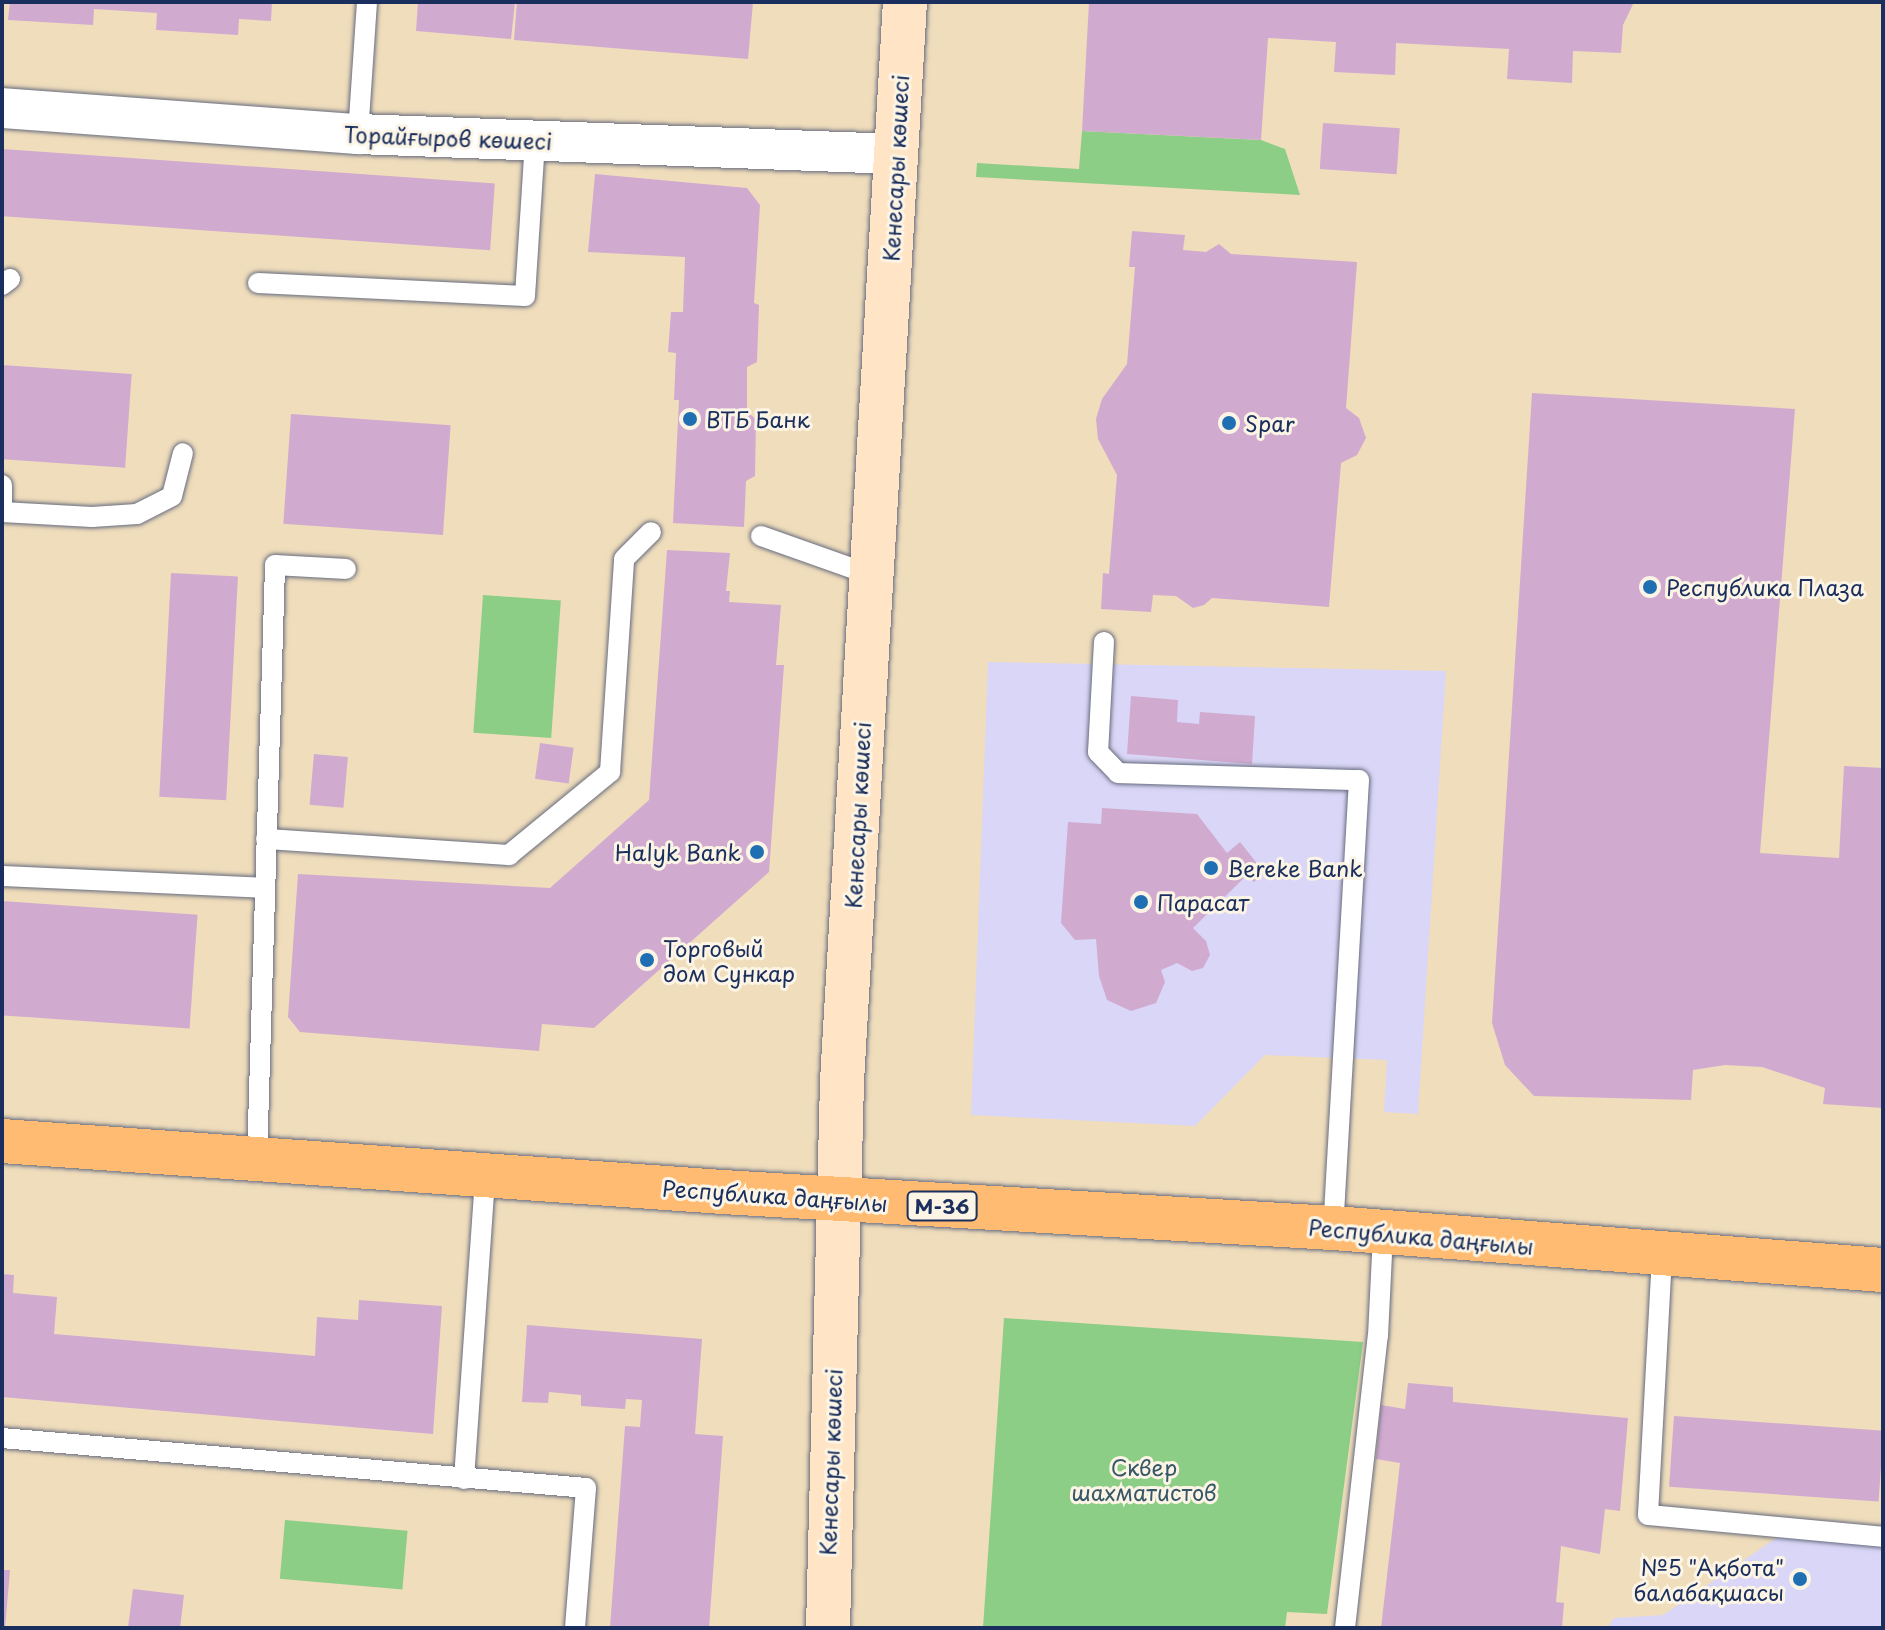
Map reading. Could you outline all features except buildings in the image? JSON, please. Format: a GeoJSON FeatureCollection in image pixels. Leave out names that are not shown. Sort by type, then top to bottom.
{"type":"FeatureCollection","features":[{"type":"Feature","properties":{"kind":"main road","name":"Кенесары көшесі"},"geometry":{"type":"LineString","coordinates":[[828,1628],[842,1081],[905,2]]}},
{"type":"Feature","properties":{"kind":"main road","name":"Республика даңғылы"},"geometry":{"type":"LineString","coordinates":[[2,1141],[839,1199],[1333,1228],[1662,1256],[1883,1270]]}},
{"type":"Feature","properties":{"kind":"street","name":"Торайғыров көшесі"},"geometry":{"type":"LineString","coordinates":[[2,108],[358,134],[896,154]]}},
{"type":"Feature","properties":{"kind":"lane"},"geometry":{"type":"LineString","coordinates":[[358,134],[367,2]]}},
{"type":"Feature","properties":{"kind":"lane"},"geometry":{"type":"LineString","coordinates":[[258,283],[525,296],[535,140]]}},
{"type":"Feature","properties":{"kind":"lane"},"geometry":{"type":"LineString","coordinates":[[2,485],[2,512],[92,517],[137,514],[172,496],[183,453]]}},
{"type":"Feature","properties":{"kind":"lane"},"geometry":{"type":"LineString","coordinates":[[266,839],[509,855],[610,772],[624,559],[651,532]]}},
{"type":"Feature","properties":{"kind":"lane"},"geometry":{"type":"LineString","coordinates":[[761,536],[871,575]]}},
{"type":"Feature","properties":{"kind":"lane"},"geometry":{"type":"LineString","coordinates":[[257,1159],[275,565],[346,569]]}},
{"type":"Feature","properties":{"kind":"lane"},"geometry":{"type":"LineString","coordinates":[[1104,642],[1098,752],[1118,773],[1359,780],[1333,1228]]}},
{"type":"Feature","properties":{"kind":"lane"},"geometry":{"type":"LineString","coordinates":[[2,876],[264,888]]}},
{"type":"Feature","properties":{"kind":"lane"},"geometry":{"type":"LineString","coordinates":[[464,1479],[485,1175]]}},
{"type":"Feature","properties":{"kind":"lane"},"geometry":{"type":"LineString","coordinates":[[1345,1628],[1378,1336],[1383,1233]]}},
{"type":"Feature","properties":{"kind":"lane"},"geometry":{"type":"LineString","coordinates":[[1662,1256],[1648,1515],[1883,1537]]}},
{"type":"Feature","properties":{"kind":"lane"},"geometry":{"type":"LineString","coordinates":[[2,1438],[586,1488],[575,1628]]}},
{"type":"Feature","properties":{"kind":"shaded area"},"geometry":{"type":"Polygon","coordinates":[[[988,662],[1446,671],[1418,1114],[1384,1112],[1387,1060],[1265,1055],[1195,1126],[971,1115],[988,662]]]}},
{"type":"Feature","properties":{"kind":"shaded area","name":"№5 \"Ақбота\" балабақшасы"},"geometry":{"type":"Polygon","coordinates":[[[1785,1532],[1883,1543],[1883,1628],[1607,1628],[1614,1618],[1663,1615],[1785,1532]]]}},
{"type":"Feature","properties":{"kind":"green space"},"geometry":{"type":"Polygon","coordinates":[[[1082,131],[1261,140],[1285,149],[1300,195],[976,177],[977,163],[1079,169],[1082,131]]]}},
{"type":"Feature","properties":{"kind":"green space"},"geometry":{"type":"Polygon","coordinates":[[[483,595],[561,600],[551,738],[473,733],[483,595]]]}},
{"type":"Feature","properties":{"kind":"green space","name":"Сквер шахматистов"},"geometry":{"type":"Polygon","coordinates":[[[1004,1318],[1363,1342],[1327,1614],[1287,1612],[1285,1628],[983,1628],[1004,1318]]]}},
{"type":"Feature","properties":{"kind":"green space"},"geometry":{"type":"Polygon","coordinates":[[[285,1520],[408,1531],[402,1589],[280,1579],[285,1520]]]}},
{"type":"Feature","properties":{"kind":"place","name":"ВТБ Банк"},"geometry":{"type":"Point","coordinates":[690,419]}},
{"type":"Feature","properties":{"kind":"place","name":"Spar"},"geometry":{"type":"Point","coordinates":[1229,423]}},
{"type":"Feature","properties":{"kind":"place","name":"Республика Плаза"},"geometry":{"type":"Point","coordinates":[1650,587]}},
{"type":"Feature","properties":{"kind":"place","name":"Halyk Bank"},"geometry":{"type":"Point","coordinates":[757,852]}},
{"type":"Feature","properties":{"kind":"place","name":"Bereke Bank"},"geometry":{"type":"Point","coordinates":[1211,868]}},
{"type":"Feature","properties":{"kind":"place","name":"Парасат"},"geometry":{"type":"Point","coordinates":[1141,902]}},
{"type":"Feature","properties":{"kind":"place","name":"Торговый дом Сункар"},"geometry":{"type":"Point","coordinates":[647,960]}},
{"type":"Feature","properties":{"kind":"place","name":"№5 \"Ақбота\" балабақшасы"},"geometry":{"type":"Point","coordinates":[1800,1579]}}]}
